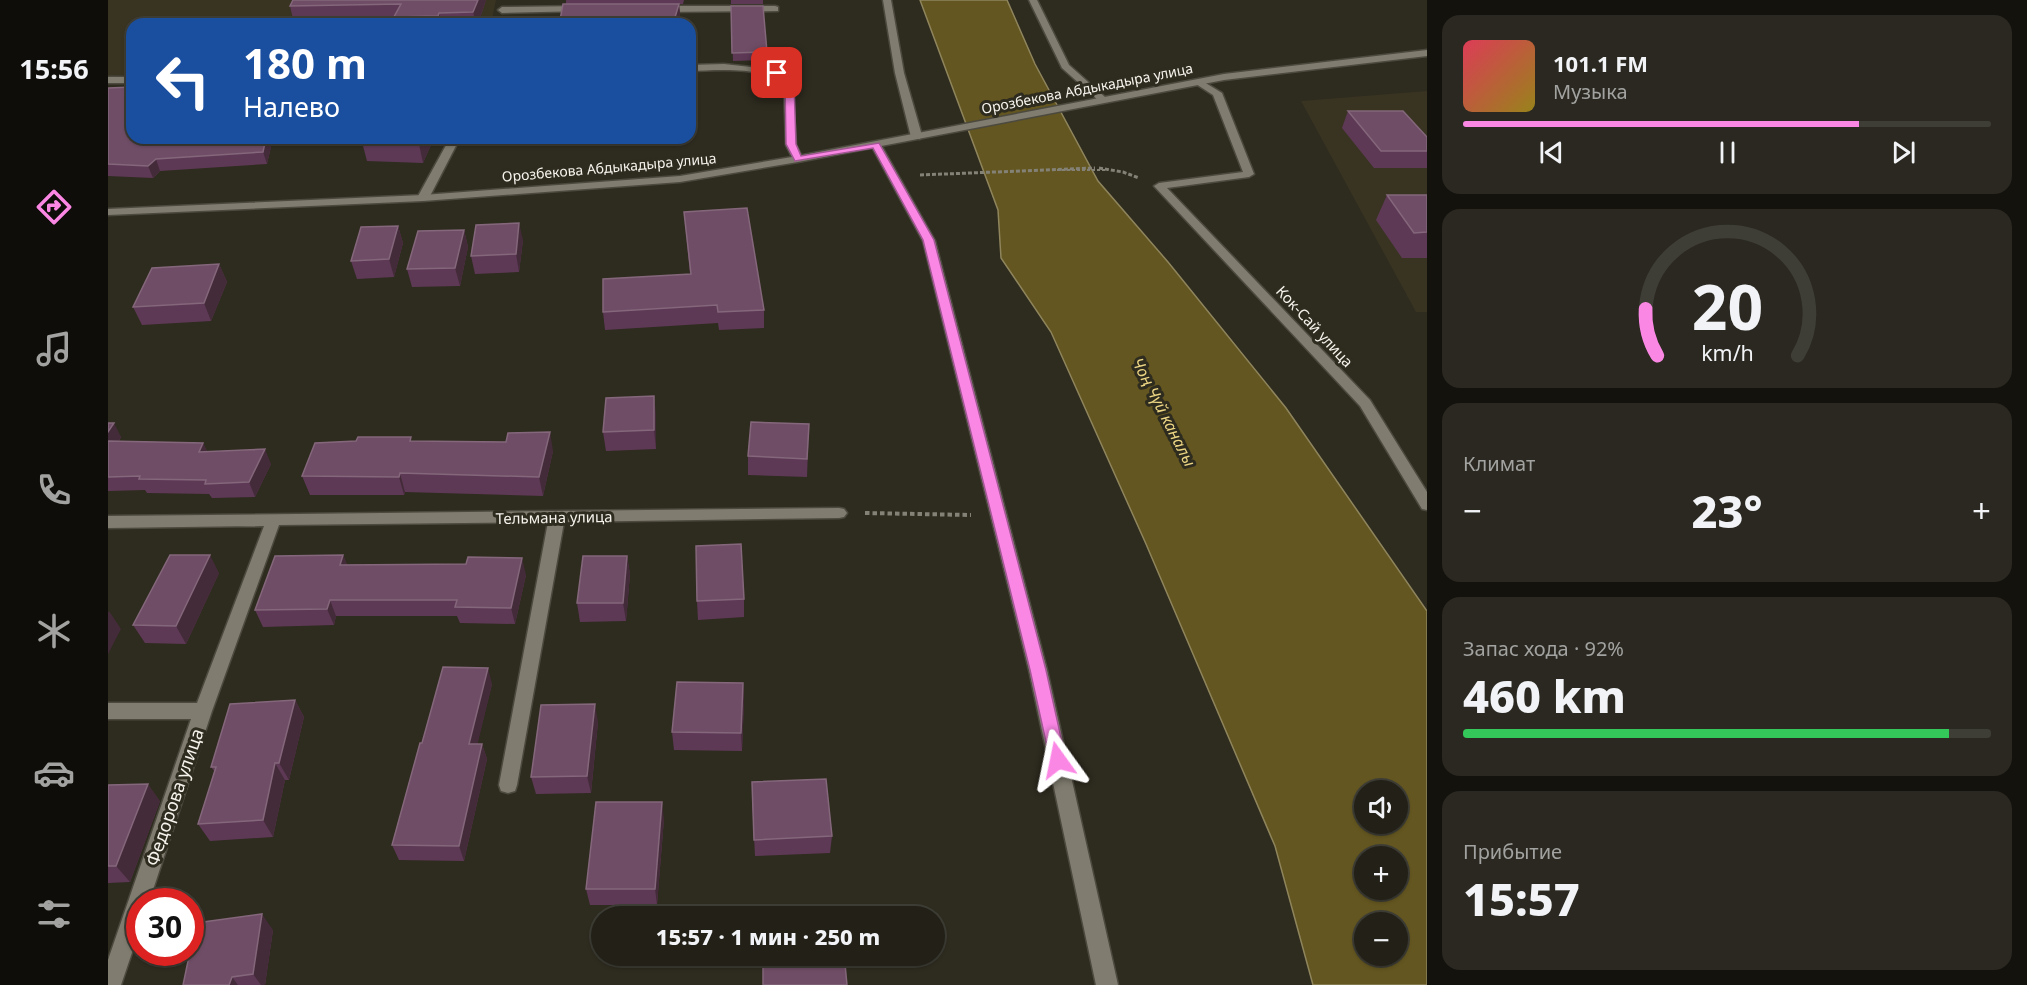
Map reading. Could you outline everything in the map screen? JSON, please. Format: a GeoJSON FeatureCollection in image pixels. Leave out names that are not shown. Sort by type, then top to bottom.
{"type":"FeatureCollection","features":[{"type":"Feature","properties":{"kind":"street"},"geometry":{"type":"LineString","coordinates":[[887,0],[893,47],[908,109],[915,123],[916,137]]}},
{"type":"Feature","properties":{"kind":"street"},"geometry":{"type":"LineString","coordinates":[[1033,0],[1065,66],[1102,99]]}},
{"type":"Feature","properties":{"kind":"street"},"geometry":{"type":"LineString","coordinates":[[502,9],[597,9]]}},
{"type":"Feature","properties":{"kind":"street"},"geometry":{"type":"LineString","coordinates":[[657,9],[775,9]]}},
{"type":"Feature","properties":{"kind":"street","name":"Орозбекова Абдыкадыра улица"},"geometry":{"type":"LineString","coordinates":[[108,212],[423,198],[680,179],[876,145],[1102,99],[1199,82],[1291,68],[1427,53]]}},
{"type":"Feature","properties":{"kind":"street"},"geometry":{"type":"LineString","coordinates":[[696,68],[724,67],[777,73],[789,83],[791,144],[798,159]]}},
{"type":"Feature","properties":{"kind":"street"},"geometry":{"type":"LineString","coordinates":[[108,80],[126,80]]}},
{"type":"Feature","properties":{"kind":"street"},"geometry":{"type":"LineString","coordinates":[[1159,186],[1249,174],[1216,93],[1199,82]]}},
{"type":"Feature","properties":{"kind":"street"},"geometry":{"type":"LineString","coordinates":[[423,198],[452,144]]}},
{"type":"Feature","properties":{"kind":"street"},"geometry":{"type":"LineString","coordinates":[[876,145],[929,240],[1038,670],[1107,985]]}},
{"type":"Feature","properties":{"kind":"street","name":"Кок-Сай улица"},"geometry":{"type":"LineString","coordinates":[[1159,186],[1365,403],[1427,505]]}},
{"type":"Feature","properties":{"kind":"street","name":"Тельмана улица"},"geometry":{"type":"LineString","coordinates":[[108,522],[839,513]]}},
{"type":"Feature","properties":{"kind":"street"},"geometry":{"type":"LineString","coordinates":[[508,785],[557,517]]}},
{"type":"Feature","properties":{"kind":"street","name":"Федорова улица"},"geometry":{"type":"LineString","coordinates":[[110,985],[203,711],[273,521]]}},
{"type":"Feature","properties":{"kind":"street"},"geometry":{"type":"LineString","coordinates":[[108,711],[203,711]]}},
{"type":"Feature","properties":{"kind":"path"},"geometry":{"type":"LineString","coordinates":[[892,176],[1098,168],[1123,172],[1159,186]]}},
{"type":"Feature","properties":{"kind":"path"},"geometry":{"type":"LineString","coordinates":[[839,513],[999,515]]}},
{"type":"Feature","properties":{"kind":"shaded area"},"geometry":{"type":"Polygon","coordinates":[[[108,0],[496,0],[492,18],[126,18],[126,75],[108,76],[108,0]]]}},
{"type":"Feature","properties":{"kind":"shaded area"},"geometry":{"type":"Polygon","coordinates":[[[1427,91],[1427,312],[1416,312],[1301,101],[1427,91]]]}},
{"type":"Feature","properties":{"kind":"water","name":"Чоң Чүй каналы"},"geometry":{"type":"Polygon","coordinates":[[[920,0],[1007,0],[1035,64],[1098,181],[1168,262],[1286,408],[1427,611],[1427,985],[1313,985],[1275,846],[1146,544],[1051,332],[1001,258],[998,210],[920,0]]]}},
{"type":"Feature","properties":{"kind":"building"},"geometry":{"type":"Polygon","coordinates":[[[293,0],[478,0],[473,12],[395,18],[393,18],[401,4],[290,6],[293,0]]]}},
{"type":"Feature","properties":{"kind":"building"},"geometry":{"type":"Polygon","coordinates":[[[563,4],[679,4],[675,18],[560,18],[563,4]]]}},
{"type":"Feature","properties":{"kind":"building"},"geometry":{"type":"Polygon","coordinates":[[[731,6],[763,6],[767,52],[732,53],[731,6]]]}},
{"type":"Feature","properties":{"kind":"building"},"geometry":{"type":"Polygon","coordinates":[[[126,87],[126,144],[265,144],[263,152],[156,159],[148,166],[108,164],[108,88],[126,87]]]}},
{"type":"Feature","properties":{"kind":"building"},"geometry":{"type":"Polygon","coordinates":[[[1348,111],[1403,111],[1427,137],[1427,151],[1381,151],[1348,111]]]}},
{"type":"Feature","properties":{"kind":"building"},"geometry":{"type":"Polygon","coordinates":[[[1387,195],[1427,195],[1427,232],[1414,233],[1387,195]]]}},
{"type":"Feature","properties":{"kind":"building"},"geometry":{"type":"Polygon","coordinates":[[[747,208],[764,310],[718,312],[717,305],[603,312],[603,279],[691,274],[684,212],[747,208]]]}},
{"type":"Feature","properties":{"kind":"building"},"geometry":{"type":"Polygon","coordinates":[[[519,223],[516,254],[471,256],[476,225],[519,223]]]}},
{"type":"Feature","properties":{"kind":"building"},"geometry":{"type":"Polygon","coordinates":[[[398,226],[389,259],[351,261],[361,227],[398,226]]]}},
{"type":"Feature","properties":{"kind":"building"},"geometry":{"type":"Polygon","coordinates":[[[464,230],[455,268],[407,269],[418,231],[464,230]]]}},
{"type":"Feature","properties":{"kind":"building"},"geometry":{"type":"Polygon","coordinates":[[[219,264],[204,303],[133,307],[152,268],[219,264]]]}},
{"type":"Feature","properties":{"kind":"building"},"geometry":{"type":"Polygon","coordinates":[[[654,396],[654,430],[603,432],[606,398],[654,396]]]}},
{"type":"Feature","properties":{"kind":"building"},"geometry":{"type":"Polygon","coordinates":[[[751,422],[809,424],[807,459],[748,456],[751,422]]]}},
{"type":"Feature","properties":{"kind":"building"},"geometry":{"type":"Polygon","coordinates":[[[108,423],[114,423],[108,432],[108,423]]]}},
{"type":"Feature","properties":{"kind":"building"},"geometry":{"type":"Polygon","coordinates":[[[550,432],[539,477],[400,473],[399,477],[302,476],[315,443],[356,441],[358,437],[411,437],[410,441],[506,442],[508,433],[550,432]]]}},
{"type":"Feature","properties":{"kind":"building"},"geometry":{"type":"Polygon","coordinates":[[[108,441],[203,443],[199,452],[265,449],[249,482],[205,484],[206,480],[139,479],[140,476],[108,477],[108,441]]]}},
{"type":"Feature","properties":{"kind":"building"},"geometry":{"type":"Polygon","coordinates":[[[741,544],[744,599],[697,601],[696,546],[741,544]]]}},
{"type":"Feature","properties":{"kind":"building"},"geometry":{"type":"Polygon","coordinates":[[[170,555],[210,555],[176,626],[133,625],[170,555]]]}},
{"type":"Feature","properties":{"kind":"building"},"geometry":{"type":"Polygon","coordinates":[[[343,555],[340,565],[466,564],[468,557],[522,558],[511,608],[455,607],[457,600],[330,600],[327,609],[255,610],[275,556],[343,555]]]}},
{"type":"Feature","properties":{"kind":"building"},"geometry":{"type":"Polygon","coordinates":[[[583,556],[627,556],[623,603],[577,603],[583,556]]]}},
{"type":"Feature","properties":{"kind":"building"},"geometry":{"type":"Polygon","coordinates":[[[443,667],[488,668],[469,744],[482,744],[459,846],[392,845],[420,743],[422,743],[443,667]]]}},
{"type":"Feature","properties":{"kind":"building"},"geometry":{"type":"Polygon","coordinates":[[[677,682],[743,683],[741,733],[672,732],[677,682]]]}},
{"type":"Feature","properties":{"kind":"building"},"geometry":{"type":"Polygon","coordinates":[[[295,700],[279,763],[275,763],[263,820],[198,824],[216,767],[211,767],[230,704],[295,700]]]}},
{"type":"Feature","properties":{"kind":"building"},"geometry":{"type":"Polygon","coordinates":[[[595,704],[587,776],[531,777],[541,705],[595,704]]]}},
{"type":"Feature","properties":{"kind":"building"},"geometry":{"type":"Polygon","coordinates":[[[826,779],[832,836],[754,840],[752,782],[826,779]]]}},
{"type":"Feature","properties":{"kind":"building"},"geometry":{"type":"Polygon","coordinates":[[[148,784],[116,866],[108,866],[108,785],[148,784]]]}},
{"type":"Feature","properties":{"kind":"building"},"geometry":{"type":"Polygon","coordinates":[[[596,802],[662,802],[655,889],[586,889],[596,802]]]}},
{"type":"Feature","properties":{"kind":"building"},"geometry":{"type":"Polygon","coordinates":[[[262,914],[253,974],[232,977],[229,985],[183,985],[187,966],[204,966],[204,922],[262,914]]]}},
{"type":"Feature","properties":{"kind":"building"},"geometry":{"type":"Polygon","coordinates":[[[845,966],[847,985],[763,985],[763,967],[845,966]]]}},
{"type":"Feature","properties":{"kind":"route"},"geometry":{"type":"LineString","coordinates":[[777,73],[789,83],[791,144],[798,159],[876,145],[882,160],[929,240],[1038,670],[1058,760]]}}]}
